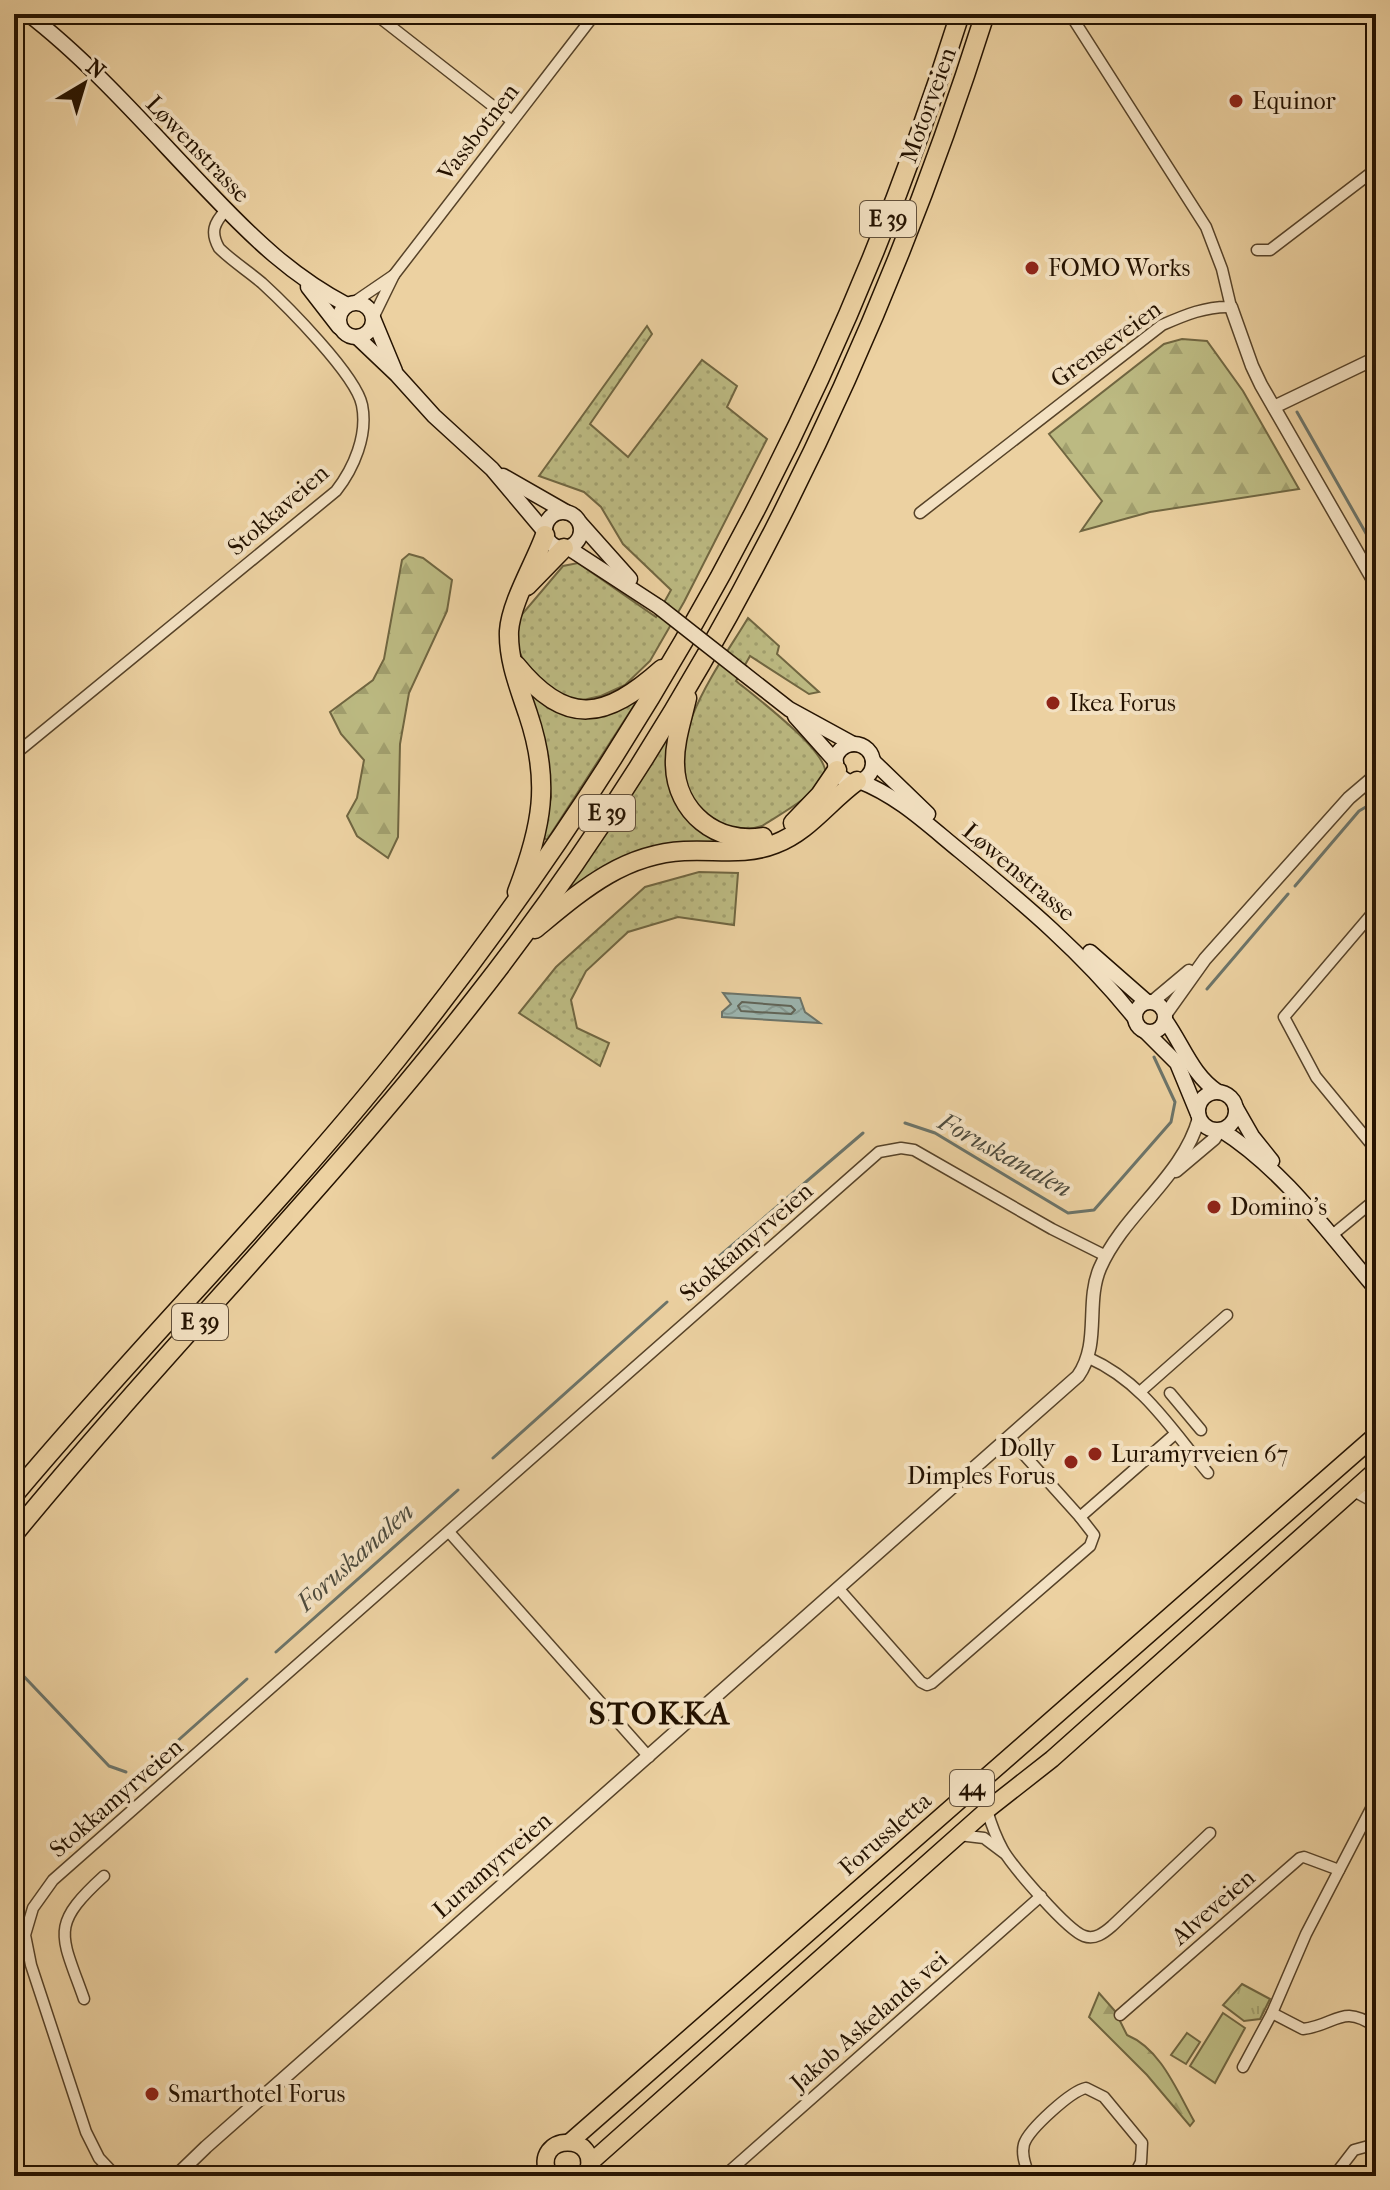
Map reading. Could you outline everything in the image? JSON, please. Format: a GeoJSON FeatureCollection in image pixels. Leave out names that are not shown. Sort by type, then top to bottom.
{"type":"FeatureCollection","features":[{"type":"Feature","properties":{"kind":"highway","name":"E 39"},"geometry":{"type":"LineString","coordinates":[[14,1495],[340,1127],[459,981],[598,784],[676,657],[762,501],[835,349],[894,203],[960,14]]}},
{"type":"Feature","properties":{"kind":"highway","name":"Motorveien"},"geometry":{"type":"LineString","coordinates":[[691,679],[799,482],[880,301],[939,147],[985,14]]}},
{"type":"Feature","properties":{"kind":"highway","name":"E 39"},"geometry":{"type":"LineString","coordinates":[[507,915],[540,823],[543,788],[540,755],[517,683],[510,648],[510,622],[545,533]]}},
{"type":"Feature","properties":{"kind":"highway","name":"E 39"},"geometry":{"type":"LineString","coordinates":[[522,591],[565,547]]}},
{"type":"Feature","properties":{"kind":"highway","name":"E 39"},"geometry":{"type":"LineString","coordinates":[[513,661],[547,698],[565,706],[585,709],[605,707],[623,699],[676,657]]}},
{"type":"Feature","properties":{"kind":"highway","name":"E 39"},"geometry":{"type":"LineString","coordinates":[[691,679],[677,739],[675,771],[684,801],[710,828],[741,839],[776,834],[807,810],[836,766]]}},
{"type":"Feature","properties":{"kind":"highway","name":"E 39"},"geometry":{"type":"LineString","coordinates":[[14,1534],[386,1110],[517,943],[624,788],[691,679]]}},
{"type":"Feature","properties":{"kind":"highway","name":"E 39"},"geometry":{"type":"LineString","coordinates":[[517,943],[592,882],[621,866],[668,853],[741,851],[771,846],[792,837],[858,781]]}},
{"type":"Feature","properties":{"kind":"main road","name":"Løwenstrasse"},"geometry":{"type":"LineString","coordinates":[[28,14],[79,59],[260,243],[303,280],[339,327]]}},
{"type":"Feature","properties":{"kind":"main road","name":"Løwenstrasse"},"geometry":{"type":"LineString","coordinates":[[303,280],[350,304]]}},
{"type":"Feature","properties":{"kind":"main road"},"geometry":{"type":"LineString","coordinates":[[373,318],[369,331],[357,337],[350,337],[339,327],[339,314],[350,304],[368,308],[381,331],[397,375]]}},
{"type":"Feature","properties":{"kind":"main road"},"geometry":{"type":"LineString","coordinates":[[357,337],[434,416],[492,469],[554,546],[565,547],[656,604]]}},
{"type":"Feature","properties":{"kind":"main road"},"geometry":{"type":"LineString","coordinates":[[492,469],[574,516],[605,554],[656,604],[789,709],[853,744],[867,748],[873,761],[870,774],[858,781],[845,779],[789,709]]}},
{"type":"Feature","properties":{"kind":"main road"},"geometry":{"type":"LineString","coordinates":[[545,533],[550,516],[566,512]]}},
{"type":"Feature","properties":{"kind":"main road"},"geometry":{"type":"LineString","coordinates":[[565,547],[579,538],[579,523]]}},
{"type":"Feature","properties":{"kind":"main road"},"geometry":{"type":"LineString","coordinates":[[836,766],[841,749],[853,744]]}},
{"type":"Feature","properties":{"kind":"main road","name":"Løwenstrasse"},"geometry":{"type":"LineString","coordinates":[[873,761],[908,796],[1149,1002]]}},
{"type":"Feature","properties":{"kind":"main road","name":"Løwenstrasse"},"geometry":{"type":"LineString","coordinates":[[858,781],[894,798],[1026,905],[1080,954],[1134,1017]]}},
{"type":"Feature","properties":{"kind":"main road"},"geometry":{"type":"LineString","coordinates":[[1376,1278],[1334,1234],[1265,1164],[1243,1144],[1221,1130],[1206,1127],[1198,1116],[1177,1063],[1137,1027],[1134,1017],[1138,1007],[1149,1002],[1161,1006],[1196,1072],[1206,1084],[1229,1097],[1252,1136],[1334,1234],[1376,1289]]}},
{"type":"Feature","properties":{"kind":"main road"},"geometry":{"type":"LineString","coordinates":[[1146,1032],[1156,1031],[1165,1018]]}},
{"type":"Feature","properties":{"kind":"main road"},"geometry":{"type":"LineString","coordinates":[[1198,1116],[1202,1099],[1218,1092]]}},
{"type":"Feature","properties":{"kind":"main road"},"geometry":{"type":"LineString","coordinates":[[1221,1130],[1231,1124],[1236,1108]]}},
{"type":"Feature","properties":{"kind":"main road","name":"Forussletta"},"geometry":{"type":"LineString","coordinates":[[570,2142],[1376,1435]]}},
{"type":"Feature","properties":{"kind":"main road","name":"Forussletta"},"geometry":{"type":"LineString","coordinates":[[588,2172],[987,1810],[1052,1759],[1352,1490],[1375,1474]]}},
{"type":"Feature","properties":{"kind":"main road","name":"44"},"geometry":{"type":"LineString","coordinates":[[543,2172],[553,2147],[570,2142],[584,2149],[588,2172]]}},
{"type":"Feature","properties":{"kind":"street"},"geometry":{"type":"LineString","coordinates":[[375,14],[512,121]]}},
{"type":"Feature","properties":{"kind":"street","name":"Vassbotnen"},"geometry":{"type":"LineString","coordinates":[[373,318],[394,275],[595,14]]}},
{"type":"Feature","properties":{"kind":"street"},"geometry":{"type":"LineString","coordinates":[[1070,14],[1206,227],[1252,366],[1376,585]]}},
{"type":"Feature","properties":{"kind":"street"},"geometry":{"type":"LineString","coordinates":[[1257,250],[1270,250],[1376,169]]}},
{"type":"Feature","properties":{"kind":"street","name":"Stokkaveien"},"geometry":{"type":"LineString","coordinates":[[14,755],[336,491],[355,460],[363,415],[357,392],[343,369],[278,299],[219,248],[213,238],[214,227],[226,210]]}},
{"type":"Feature","properties":{"kind":"street","name":"Vassbotnen"},"geometry":{"type":"LineString","coordinates":[[350,304],[394,275]]}},
{"type":"Feature","properties":{"kind":"street","name":"Grenseveien"},"geometry":{"type":"LineString","coordinates":[[920,513],[1162,325],[1212,307],[1231,307]]}},
{"type":"Feature","properties":{"kind":"street"},"geometry":{"type":"LineString","coordinates":[[1274,407],[1376,358]]}},
{"type":"Feature","properties":{"kind":"street"},"geometry":{"type":"LineString","coordinates":[[1165,1018],[1205,959],[1349,798],[1376,775]]}},
{"type":"Feature","properties":{"kind":"street"},"geometry":{"type":"LineString","coordinates":[[1376,909],[1284,1017],[1316,1077],[1376,1150]]}},
{"type":"Feature","properties":{"kind":"street"},"geometry":{"type":"LineString","coordinates":[[1149,1002],[1205,959]]}},
{"type":"Feature","properties":{"kind":"street"},"geometry":{"type":"LineString","coordinates":[[1198,1116],[1191,1141],[1106,1256],[1095,1285],[1089,1358],[1111,1367],[1141,1391],[1208,1473]]}},
{"type":"Feature","properties":{"kind":"street"},"geometry":{"type":"LineString","coordinates":[[1161,1184],[1221,1130]]}},
{"type":"Feature","properties":{"kind":"street","name":"Stokkamyrveien"},"geometry":{"type":"LineString","coordinates":[[116,2176],[99,2158],[86,2132],[19,1934],[53,1880],[879,1152],[901,1148],[914,1150],[1052,1229],[1106,1256]]}},
{"type":"Feature","properties":{"kind":"street"},"geometry":{"type":"LineString","coordinates":[[1334,1234],[1376,1199]]}},
{"type":"Feature","properties":{"kind":"street"},"geometry":{"type":"LineString","coordinates":[[1141,1391],[1227,1315]]}},
{"type":"Feature","properties":{"kind":"street","name":"Luramyrveien"},"geometry":{"type":"LineString","coordinates":[[176,2176],[196,2155],[1069,1385],[1089,1358]]}},
{"type":"Feature","properties":{"kind":"street"},"geometry":{"type":"LineString","coordinates":[[1170,1393],[1201,1430]]}},
{"type":"Feature","properties":{"kind":"street"},"geometry":{"type":"LineString","coordinates":[[1080,1517],[1175,1434]]}},
{"type":"Feature","properties":{"kind":"street"},"geometry":{"type":"LineString","coordinates":[[838,1588],[921,1682],[927,1685],[938,1680],[1090,1546],[1094,1535],[1009,1438]]}},
{"type":"Feature","properties":{"kind":"street"},"geometry":{"type":"LineString","coordinates":[[1352,1490],[1376,1503]]}},
{"type":"Feature","properties":{"kind":"street"},"geometry":{"type":"LineString","coordinates":[[449,1532],[649,1757]]}},
{"type":"Feature","properties":{"kind":"street"},"geometry":{"type":"LineString","coordinates":[[1243,2067],[1272,2013],[1306,1934],[1376,1799]]}},
{"type":"Feature","properties":{"kind":"street"},"geometry":{"type":"LineString","coordinates":[[987,1810],[1005,1854]]}},
{"type":"Feature","properties":{"kind":"street"},"geometry":{"type":"LineString","coordinates":[[959,1835],[984,1838],[1005,1854],[1041,1896],[1083,1936],[1100,1935],[1210,1833]]}},
{"type":"Feature","properties":{"kind":"street","name":"Alveveien"},"geometry":{"type":"LineString","coordinates":[[1120,2015],[1300,1858],[1313,1859],[1339,1870]]}},
{"type":"Feature","properties":{"kind":"street"},"geometry":{"type":"LineString","coordinates":[[84,1999],[68,1953],[64,1928],[73,1908],[104,1876]]}},
{"type":"Feature","properties":{"kind":"street","name":"Jakob Askelands vei"},"geometry":{"type":"LineString","coordinates":[[724,2176],[1041,1896]]}},
{"type":"Feature","properties":{"kind":"street"},"geometry":{"type":"LineString","coordinates":[[1272,2013],[1303,2029],[1350,2015],[1361,2017],[1376,2027]]}},
{"type":"Feature","properties":{"kind":"street"},"geometry":{"type":"LineString","coordinates":[[1029,2176],[1023,2158],[1027,2139],[1076,2092],[1086,2088],[1104,2097],[1142,2143],[1141,2162],[1134,2176]]}},
{"type":"Feature","properties":{"kind":"street"},"geometry":{"type":"LineString","coordinates":[[1334,2176],[1354,2150],[1376,2144]]}},
{"type":"Feature","properties":{"kind":"green space"},"geometry":{"type":"Polygon","coordinates":[[[647,326],[652,334],[590,424],[628,457],[702,360],[737,386],[727,407],[767,439],[684,602],[650,661],[625,685],[601,696],[583,700],[566,698],[528,670],[518,649],[518,619],[563,566],[578,563],[656,617],[671,590],[623,544],[601,507],[584,492],[539,476],[647,326]]]}},
{"type":"Feature","properties":{"kind":"green space"},"geometry":{"type":"Polygon","coordinates":[[[1182,339],[1207,341],[1243,391],[1299,489],[1150,512],[1081,531],[1102,501],[1049,434],[1164,344],[1182,339]]]}},
{"type":"Feature","properties":{"kind":"green space"},"geometry":{"type":"Polygon","coordinates":[[[409,554],[423,558],[452,580],[447,611],[409,693],[400,744],[398,837],[388,858],[357,836],[347,816],[357,798],[364,760],[341,734],[330,712],[373,680],[384,659],[402,560],[409,554]]]}},
{"type":"Feature","properties":{"kind":"green space"},"geometry":{"type":"Polygon","coordinates":[[[748,618],[779,646],[777,654],[819,692],[809,694],[750,656],[736,681],[804,739],[824,765],[825,775],[816,789],[798,803],[762,826],[747,828],[724,825],[710,818],[697,804],[689,794],[683,772],[683,749],[698,702],[748,618]]]}},
{"type":"Feature","properties":{"kind":"green space"},"geometry":{"type":"Polygon","coordinates":[[[529,690],[544,702],[631,701],[635,704],[547,840],[542,836],[551,797],[544,740],[529,690]]]}},
{"type":"Feature","properties":{"kind":"green space"},"geometry":{"type":"Polygon","coordinates":[[[671,730],[667,768],[674,797],[688,815],[723,843],[572,890],[566,888],[671,730]]]}},
{"type":"Feature","properties":{"kind":"green space"},"geometry":{"type":"Polygon","coordinates":[[[699,872],[738,873],[734,925],[678,917],[628,932],[586,971],[571,1000],[577,1028],[609,1043],[600,1066],[519,1013],[556,967],[645,887],[699,872]]]}},
{"type":"Feature","properties":{"kind":"green space"},"geometry":{"type":"Polygon","coordinates":[[[1242,1984],[1270,1999],[1260,2019],[1244,2021],[1223,2005],[1242,1984]]]}},
{"type":"Feature","properties":{"kind":"green space"},"geometry":{"type":"Polygon","coordinates":[[[1099,1993],[1115,2011],[1127,2035],[1139,2041],[1159,2060],[1194,2121],[1190,2126],[1147,2075],[1089,2017],[1099,1993]]]}},
{"type":"Feature","properties":{"kind":"green space"},"geometry":{"type":"Polygon","coordinates":[[[1223,2013],[1245,2028],[1215,2083],[1190,2066],[1223,2013]]]}},
{"type":"Feature","properties":{"kind":"green space"},"geometry":{"type":"Polygon","coordinates":[[[1187,2033],[1200,2042],[1186,2064],[1171,2055],[1187,2033]]]}},
{"type":"Feature","properties":{"kind":"water"},"geometry":{"type":"Polygon","coordinates":[[[723,993],[800,998],[805,1012],[820,1023],[722,1017],[722,1012],[731,1004],[723,993]]]}},
{"type":"Feature","properties":{"kind":"waterway","name":"Foruskanalen"},"geometry":{"type":"LineString","coordinates":[[1297,412],[1376,551]]}},
{"type":"Feature","properties":{"kind":"waterway","name":"Foruskanalen"},"geometry":{"type":"LineString","coordinates":[[1295,886],[1359,811],[1376,801]]}},
{"type":"Feature","properties":{"kind":"waterway","name":"Foruskanalen"},"geometry":{"type":"LineString","coordinates":[[1207,989],[1288,894]]}},
{"type":"Feature","properties":{"kind":"waterway","name":"Foruskanalen"},"geometry":{"type":"LineString","coordinates":[[905,1123],[935,1133],[1068,1213],[1094,1210],[1171,1122],[1175,1102],[1154,1057]]}},
{"type":"Feature","properties":{"kind":"waterway","name":"Foruskanalen"},"geometry":{"type":"LineString","coordinates":[[702,1271],[863,1133]]}},
{"type":"Feature","properties":{"kind":"waterway","name":"Foruskanalen"},"geometry":{"type":"LineString","coordinates":[[493,1458],[667,1302]]}},
{"type":"Feature","properties":{"kind":"waterway","name":"Foruskanalen"},"geometry":{"type":"LineString","coordinates":[[276,1652],[458,1490]]}},
{"type":"Feature","properties":{"kind":"waterway","name":"Foruskanalen"},"geometry":{"type":"LineString","coordinates":[[14,1666],[109,1766],[126,1772]]}},
{"type":"Feature","properties":{"kind":"waterway","name":"Foruskanalen"},"geometry":{"type":"LineString","coordinates":[[165,1752],[247,1679]]}},
{"type":"Feature","properties":{"kind":"place","name":"Equinor"},"geometry":{"type":"Point","coordinates":[1236,101]}},
{"type":"Feature","properties":{"kind":"place","name":"FOMO Works"},"geometry":{"type":"Point","coordinates":[1032,268]}},
{"type":"Feature","properties":{"kind":"place","name":"Ikea Forus"},"geometry":{"type":"Point","coordinates":[1053,703]}},
{"type":"Feature","properties":{"kind":"place","name":"Domino's"},"geometry":{"type":"Point","coordinates":[1214,1207]}},
{"type":"Feature","properties":{"kind":"place","name":"Luramyrveien 67"},"geometry":{"type":"Point","coordinates":[1095,1454]}},
{"type":"Feature","properties":{"kind":"place","name":"Dolly Dimples Forus"},"geometry":{"type":"Point","coordinates":[1071,1462]}},
{"type":"Feature","properties":{"kind":"place","name":"Smarthotel Forus"},"geometry":{"type":"Point","coordinates":[152,2094]}},
{"type":"Feature","properties":{"kind":"district","name":"STOKKA"},"geometry":{"type":"Point","coordinates":[660,1713]}}]}
